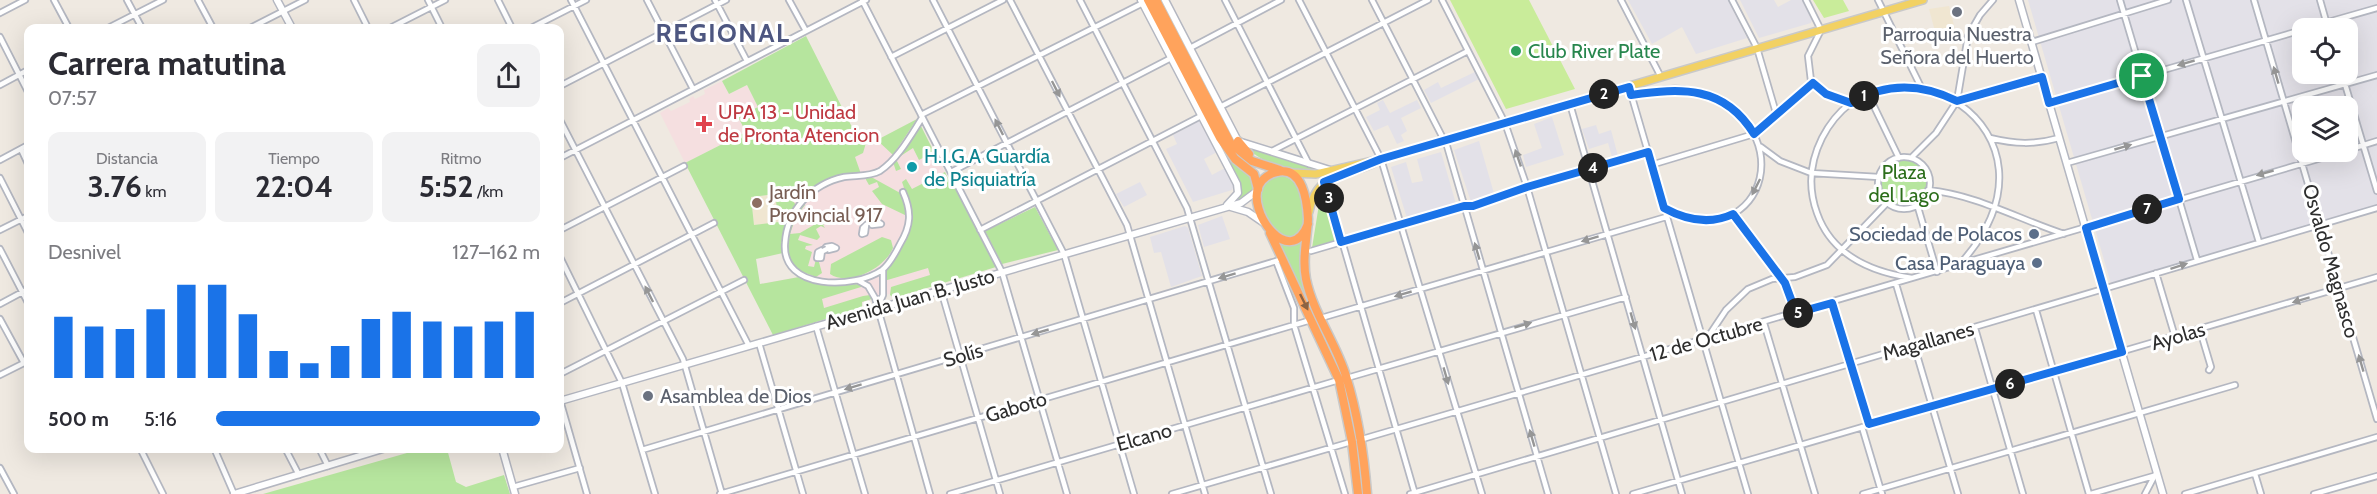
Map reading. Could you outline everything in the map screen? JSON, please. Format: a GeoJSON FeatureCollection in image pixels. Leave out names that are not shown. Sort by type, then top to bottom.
{"type":"FeatureCollection","features":[{"type":"Feature","properties":{"kind":"highway"},"geometry":{"type":"LineString","coordinates":[[1156,0],[1229,140],[1242,155],[1261,165],[1286,172],[1302,186],[1308,221],[1304,259],[1306,277],[1317,319],[1343,379],[1367,494]]}},
{"type":"Feature","properties":{"kind":"highway"},"geometry":{"type":"LineString","coordinates":[[1144,1],[1230,154]]}},
{"type":"Feature","properties":{"kind":"highway"},"geometry":{"type":"LineString","coordinates":[[1209,131],[1230,154],[1254,174],[1258,204],[1279,260],[1317,319]]}},
{"type":"Feature","properties":{"kind":"highway"},"geometry":{"type":"LineString","coordinates":[[1238,141],[1261,165]]}},
{"type":"Feature","properties":{"kind":"highway"},"geometry":{"type":"LineString","coordinates":[[1257,190],[1268,176],[1286,172]]}},
{"type":"Feature","properties":{"kind":"highway"},"geometry":{"type":"LineString","coordinates":[[1268,228],[1280,239],[1291,240],[1302,234],[1308,221]]}},
{"type":"Feature","properties":{"kind":"highway"},"geometry":{"type":"LineString","coordinates":[[1357,441],[1358,494]]}},
{"type":"Feature","properties":{"kind":"main road"},"geometry":{"type":"LineString","coordinates":[[277,0],[290,24]]}},
{"type":"Feature","properties":{"kind":"main road"},"geometry":{"type":"LineString","coordinates":[[1165,0],[1238,141],[1331,170]]}},
{"type":"Feature","properties":{"kind":"main road"},"geometry":{"type":"LineString","coordinates":[[1286,172],[1309,175],[1381,159],[1570,104],[1630,91],[1662,77],[1923,0]]}},
{"type":"Feature","properties":{"kind":"main road"},"geometry":{"type":"LineString","coordinates":[[2019,0],[2163,494]]}},
{"type":"Feature","properties":{"kind":"main road"},"geometry":{"type":"LineString","coordinates":[[1144,1],[1238,187],[1236,196],[1224,207]]}},
{"type":"Feature","properties":{"kind":"main road"},"geometry":{"type":"LineString","coordinates":[[1308,221],[1313,197],[1324,182],[1381,159]]}},
{"type":"Feature","properties":{"kind":"main road","name":"Avenida Juan B. Justo"},"geometry":{"type":"LineString","coordinates":[[564,400],[1245,201],[1257,190]]}},
{"type":"Feature","properties":{"kind":"main road"},"geometry":{"type":"LineString","coordinates":[[1224,207],[1245,210],[1268,228]]}},
{"type":"Feature","properties":{"kind":"main road"},"geometry":{"type":"LineString","coordinates":[[237,494],[370,453]]}},
{"type":"Feature","properties":{"kind":"main road"},"geometry":{"type":"LineString","coordinates":[[503,453],[514,491]]}},
{"type":"Feature","properties":{"kind":"street"},"geometry":{"type":"LineString","coordinates":[[0,13],[25,0]]}},
{"type":"Feature","properties":{"kind":"street"},"geometry":{"type":"LineString","coordinates":[[54,0],[67,24]]}},
{"type":"Feature","properties":{"kind":"street"},"geometry":{"type":"LineString","coordinates":[[127,0],[140,24]]}},
{"type":"Feature","properties":{"kind":"street"},"geometry":{"type":"LineString","coordinates":[[116,24],[163,0]]}},
{"type":"Feature","properties":{"kind":"street"},"geometry":{"type":"LineString","coordinates":[[198,0],[211,24]]}},
{"type":"Feature","properties":{"kind":"street"},"geometry":{"type":"LineString","coordinates":[[258,24],[305,0]]}},
{"type":"Feature","properties":{"kind":"street"},"geometry":{"type":"LineString","coordinates":[[354,0],[366,24]]}},
{"type":"Feature","properties":{"kind":"street"},"geometry":{"type":"LineString","coordinates":[[428,0],[440,24]]}},
{"type":"Feature","properties":{"kind":"street"},"geometry":{"type":"LineString","coordinates":[[398,24],[445,0]]}},
{"type":"Feature","properties":{"kind":"street"},"geometry":{"type":"LineString","coordinates":[[498,0],[510,24]]}},
{"type":"Feature","properties":{"kind":"street"},"geometry":{"type":"LineString","coordinates":[[571,0],[750,346]]}},
{"type":"Feature","properties":{"kind":"street"},"geometry":{"type":"LineString","coordinates":[[539,24],[586,0]]}},
{"type":"Feature","properties":{"kind":"street"},"geometry":{"type":"LineString","coordinates":[[647,0],[693,89]]}},
{"type":"Feature","properties":{"kind":"street"},"geometry":{"type":"LineString","coordinates":[[564,84],[716,2],[726,0]]}},
{"type":"Feature","properties":{"kind":"street"},"geometry":{"type":"LineString","coordinates":[[789,0],[806,31]]}},
{"type":"Feature","properties":{"kind":"street"},"geometry":{"type":"LineString","coordinates":[[933,0],[1064,254],[1134,494]]}},
{"type":"Feature","properties":{"kind":"street"},"geometry":{"type":"LineString","coordinates":[[891,57],[1003,0]]}},
{"type":"Feature","properties":{"kind":"street"},"geometry":{"type":"LineString","coordinates":[[1010,0],[1127,225],[1204,494]]}},
{"type":"Feature","properties":{"kind":"street"},"geometry":{"type":"LineString","coordinates":[[1080,0],[1190,217],[1271,494]]}},
{"type":"Feature","properties":{"kind":"street"},"geometry":{"type":"LineString","coordinates":[[1225,0],[1309,164]]}},
{"type":"Feature","properties":{"kind":"street"},"geometry":{"type":"LineString","coordinates":[[1190,48],[1281,0]]}},
{"type":"Feature","properties":{"kind":"street"},"geometry":{"type":"LineString","coordinates":[[1299,0],[1381,159],[1403,224],[1438,351],[1482,494]]}},
{"type":"Feature","properties":{"kind":"street"},"geometry":{"type":"LineString","coordinates":[[1372,0],[1444,141],[1548,494]]}},
{"type":"Feature","properties":{"kind":"street"},"geometry":{"type":"LineString","coordinates":[[1220,107],[1428,0]]}},
{"type":"Feature","properties":{"kind":"street"},"geometry":{"type":"LineString","coordinates":[[1442,0],[1505,123],[1527,187],[1616,494]]}},
{"type":"Feature","properties":{"kind":"street"},"geometry":{"type":"LineString","coordinates":[[1621,0],[1662,77]]}},
{"type":"Feature","properties":{"kind":"street"},"geometry":{"type":"LineString","coordinates":[[1732,0],[1757,48],[1776,113]]}},
{"type":"Feature","properties":{"kind":"street"},"geometry":{"type":"LineString","coordinates":[[1806,0],[1821,30],[1810,49],[1807,62],[1813,83],[1826,94],[1851,103]]}},
{"type":"Feature","properties":{"kind":"street"},"geometry":{"type":"LineString","coordinates":[[1878,0],[1921,87]]}},
{"type":"Feature","properties":{"kind":"street"},"geometry":{"type":"LineString","coordinates":[[1912,158],[1936,133],[1957,101],[1968,36],[1980,15],[1993,0]]}},
{"type":"Feature","properties":{"kind":"street"},"geometry":{"type":"LineString","coordinates":[[2120,0],[2197,260]]}},
{"type":"Feature","properties":{"kind":"street"},"geometry":{"type":"LineString","coordinates":[[2032,42],[2168,0]]}},
{"type":"Feature","properties":{"kind":"street"},"geometry":{"type":"LineString","coordinates":[[2186,0],[2259,242]]}},
{"type":"Feature","properties":{"kind":"street","name":"Osvaldo Magnasco"},"geometry":{"type":"LineString","coordinates":[[2254,0],[2318,225],[2377,419]]}},
{"type":"Feature","properties":{"kind":"street"},"geometry":{"type":"LineString","coordinates":[[2320,0],[2325,18]]}},
{"type":"Feature","properties":{"kind":"street"},"geometry":{"type":"LineString","coordinates":[[564,156],[863,1],[1002,272],[1067,494]]}},
{"type":"Feature","properties":{"kind":"street"},"geometry":{"type":"LineString","coordinates":[[883,270],[859,281],[841,283],[811,279],[793,270],[784,250],[790,220],[800,204],[818,188],[839,179],[872,175],[882,170],[922,116],[1144,1]]}},
{"type":"Feature","properties":{"kind":"street"},"geometry":{"type":"LineString","coordinates":[[716,2],[747,62]]}},
{"type":"Feature","properties":{"kind":"street"},"geometry":{"type":"LineString","coordinates":[[2349,18],[2377,8]]}},
{"type":"Feature","properties":{"kind":"street"},"geometry":{"type":"LineString","coordinates":[[2049,103],[2292,33]]}},
{"type":"Feature","properties":{"kind":"street"},"geometry":{"type":"LineString","coordinates":[[0,37],[24,84]]}},
{"type":"Feature","properties":{"kind":"street"},"geometry":{"type":"LineString","coordinates":[[1272,151],[1468,51]]}},
{"type":"Feature","properties":{"kind":"street"},"geometry":{"type":"LineString","coordinates":[[951,172],[1171,58]]}},
{"type":"Feature","properties":{"kind":"street"},"geometry":{"type":"LineString","coordinates":[[0,85],[24,72]]}},
{"type":"Feature","properties":{"kind":"street"},"geometry":{"type":"LineString","coordinates":[[2067,164],[2377,75]]}},
{"type":"Feature","properties":{"kind":"street"},"geometry":{"type":"LineString","coordinates":[[1957,101],[2042,77]]}},
{"type":"Feature","properties":{"kind":"street"},"geometry":{"type":"LineString","coordinates":[[1651,165],[1754,134],[1813,83]]}},
{"type":"Feature","properties":{"kind":"street"},"geometry":{"type":"LineString","coordinates":[[2345,85],[2377,191]]}},
{"type":"Feature","properties":{"kind":"street"},"geometry":{"type":"LineString","coordinates":[[1916,278],[1877,271],[1858,263],[1843,252],[1825,230],[1817,214],[1810,173],[1825,132],[1851,103],[1868,94],[1895,87],[1921,87],[1957,101],[1975,117],[1990,138],[1999,172],[1996,208],[1983,234],[1958,266]]}},
{"type":"Feature","properties":{"kind":"street"},"geometry":{"type":"LineString","coordinates":[[1664,208],[1683,217],[1704,221],[1715,221],[1733,214],[1747,202],[1760,181],[1763,161],[1761,147],[1740,114],[1707,96],[1676,89],[1630,91],[1666,217],[1705,340],[1748,494]]}},
{"type":"Feature","properties":{"kind":"street"},"geometry":{"type":"LineString","coordinates":[[1868,94],[1899,158]]}},
{"type":"Feature","properties":{"kind":"street"},"geometry":{"type":"LineString","coordinates":[[1570,104],[1682,494]]}},
{"type":"Feature","properties":{"kind":"street"},"geometry":{"type":"LineString","coordinates":[[980,230],[1201,116]]}},
{"type":"Feature","properties":{"kind":"street"},"geometry":{"type":"LineString","coordinates":[[564,128],[685,365],[722,494]]}},
{"type":"Feature","properties":{"kind":"street"},"geometry":{"type":"LineString","coordinates":[[1990,138],[2011,143],[2035,144],[2060,138]]}},
{"type":"Feature","properties":{"kind":"street"},"geometry":{"type":"LineString","coordinates":[[2358,147],[2377,141]]}},
{"type":"Feature","properties":{"kind":"street"},"geometry":{"type":"LineString","coordinates":[[0,160],[24,147]]}},
{"type":"Feature","properties":{"kind":"street"},"geometry":{"type":"LineString","coordinates":[[1761,147],[1780,161],[1810,173],[1879,177]]}},
{"type":"Feature","properties":{"kind":"street"},"geometry":{"type":"LineString","coordinates":[[21,149],[24,155]]}},
{"type":"Feature","properties":{"kind":"street"},"geometry":{"type":"LineString","coordinates":[[1311,251],[1464,206],[1482,203],[1527,187],[1648,152]]}},
{"type":"Feature","properties":{"kind":"street"},"geometry":{"type":"LineString","coordinates":[[1899,158],[1912,158],[1928,172],[1928,190],[1917,204],[1902,208],[1887,203],[1879,191],[1879,177],[1886,165],[1899,158]]}},
{"type":"Feature","properties":{"kind":"street","name":"12 de Octubre"},"geometry":{"type":"LineString","coordinates":[[1172,494],[1643,356],[1764,323],[2306,162]]}},
{"type":"Feature","properties":{"kind":"street"},"geometry":{"type":"LineString","coordinates":[[564,228],[684,166]]}},
{"type":"Feature","properties":{"kind":"street"},"geometry":{"type":"LineString","coordinates":[[0,178],[24,225]]}},
{"type":"Feature","properties":{"kind":"street"},"geometry":{"type":"LineString","coordinates":[[1324,182],[1413,494]]}},
{"type":"Feature","properties":{"kind":"street"},"geometry":{"type":"LineString","coordinates":[[1928,190],[1964,195],[2064,234]]}},
{"type":"Feature","properties":{"kind":"street"},"geometry":{"type":"LineString","coordinates":[[877,308],[883,291],[883,270],[909,226],[910,211],[903,192]]}},
{"type":"Feature","properties":{"kind":"street"},"geometry":{"type":"LineString","coordinates":[[1705,340],[1726,309],[1741,295],[1756,285],[1782,278],[1795,278],[1818,270],[1843,252],[1863,225],[1887,203]]}},
{"type":"Feature","properties":{"kind":"street"},"geometry":{"type":"LineString","coordinates":[[1917,204],[1937,272]]}},
{"type":"Feature","properties":{"kind":"street","name":"Magallanes"},"geometry":{"type":"LineString","coordinates":[[1413,494],[2377,208]]}},
{"type":"Feature","properties":{"kind":"street"},"geometry":{"type":"LineString","coordinates":[[1733,214],[1782,278],[1796,313]]}},
{"type":"Feature","properties":{"kind":"street","name":"Gaboto"},"geometry":{"type":"LineString","coordinates":[[722,494],[1226,344],[1666,217]]}},
{"type":"Feature","properties":{"kind":"street"},"geometry":{"type":"LineString","coordinates":[[0,230],[24,218]]}},
{"type":"Feature","properties":{"kind":"street"},"geometry":{"type":"LineString","coordinates":[[564,301],[714,223]]}},
{"type":"Feature","properties":{"kind":"street"},"geometry":{"type":"LineString","coordinates":[[864,233],[869,225],[879,225]]}},
{"type":"Feature","properties":{"kind":"street"},"geometry":{"type":"LineString","coordinates":[[0,249],[23,292],[0,304]]}},
{"type":"Feature","properties":{"kind":"street"},"geometry":{"type":"LineString","coordinates":[[819,258],[825,250],[835,249]]}},
{"type":"Feature","properties":{"kind":"street"},"geometry":{"type":"LineString","coordinates":[[1279,260],[1294,308],[1293,325],[1345,494]]}},
{"type":"Feature","properties":{"kind":"street","name":"Solís"},"geometry":{"type":"LineString","coordinates":[[642,450],[1279,260]]}},
{"type":"Feature","properties":{"kind":"street"},"geometry":{"type":"LineString","coordinates":[[564,265],[622,383],[655,494]]}},
{"type":"Feature","properties":{"kind":"street"},"geometry":{"type":"LineString","coordinates":[[2156,273],[2175,337]]}},
{"type":"Feature","properties":{"kind":"street","name":"Ayolas"},"geometry":{"type":"LineString","coordinates":[[1633,494],[2377,277]]}},
{"type":"Feature","properties":{"kind":"street"},"geometry":{"type":"LineString","coordinates":[[564,372],[744,280]]}},
{"type":"Feature","properties":{"kind":"street"},"geometry":{"type":"LineString","coordinates":[[859,281],[868,286],[873,294],[930,494]]}},
{"type":"Feature","properties":{"kind":"street"},"geometry":{"type":"LineString","coordinates":[[1896,284],[1958,494]]}},
{"type":"Feature","properties":{"kind":"street"},"geometry":{"type":"LineString","coordinates":[[941,290],[1000,494]]}},
{"type":"Feature","properties":{"kind":"street"},"geometry":{"type":"LineString","coordinates":[[873,294],[883,291]]}},
{"type":"Feature","properties":{"kind":"street","name":"Elcano"},"geometry":{"type":"LineString","coordinates":[[950,494],[1626,297]]}},
{"type":"Feature","properties":{"kind":"street"},"geometry":{"type":"LineString","coordinates":[[1832,303],[1869,424]]}},
{"type":"Feature","properties":{"kind":"street"},"geometry":{"type":"LineString","coordinates":[[2036,310],[2090,494],[2156,475]]}},
{"type":"Feature","properties":{"kind":"street"},"geometry":{"type":"LineString","coordinates":[[0,319],[24,359]]}},
{"type":"Feature","properties":{"kind":"street"},"geometry":{"type":"LineString","coordinates":[[1764,323],[1815,494]]}},
{"type":"Feature","properties":{"kind":"street"},"geometry":{"type":"LineString","coordinates":[[816,326],[865,494]]}},
{"type":"Feature","properties":{"kind":"street"},"geometry":{"type":"LineString","coordinates":[[1975,328],[2023,494]]}},
{"type":"Feature","properties":{"kind":"street"},"geometry":{"type":"LineString","coordinates":[[2200,330],[2211,367],[2209,370]]}},
{"type":"Feature","properties":{"kind":"street"},"geometry":{"type":"LineString","coordinates":[[759,343],[803,494]]}},
{"type":"Feature","properties":{"kind":"street"},"geometry":{"type":"LineString","coordinates":[[0,375],[24,363]]}},
{"type":"Feature","properties":{"kind":"street"},"geometry":{"type":"LineString","coordinates":[[1863,494],[1881,491],[1951,468],[2235,385]]}},
{"type":"Feature","properties":{"kind":"street"},"geometry":{"type":"LineString","coordinates":[[564,414],[587,494]]}},
{"type":"Feature","properties":{"kind":"street"},"geometry":{"type":"LineString","coordinates":[[1862,427],[1881,491]]}},
{"type":"Feature","properties":{"kind":"street"},"geometry":{"type":"LineString","coordinates":[[2185,494],[2377,437]]}},
{"type":"Feature","properties":{"kind":"street"},"geometry":{"type":"LineString","coordinates":[[142,453],[163,494]]}},
{"type":"Feature","properties":{"kind":"street"},"geometry":{"type":"LineString","coordinates":[[216,453],[237,494]]}},
{"type":"Feature","properties":{"kind":"street"},"geometry":{"type":"LineString","coordinates":[[288,453],[299,475]]}},
{"type":"Feature","properties":{"kind":"street"},"geometry":{"type":"LineString","coordinates":[[322,453],[328,466]]}},
{"type":"Feature","properties":{"kind":"street"},"geometry":{"type":"LineString","coordinates":[[0,468],[14,494]]}},
{"type":"Feature","properties":{"kind":"street"},"geometry":{"type":"LineString","coordinates":[[514,491],[580,468]]}},
{"type":"Feature","properties":{"kind":"street"},"geometry":{"type":"LineString","coordinates":[[2255,474],[2261,494]]}},
{"type":"Feature","properties":{"kind":"street"},"geometry":{"type":"LineString","coordinates":[[2145,494],[2156,475]]}},
{"type":"Feature","properties":{"kind":"street"},"geometry":{"type":"LineString","coordinates":[[2314,494],[2329,492],[2377,476]]}},
{"type":"Feature","properties":{"kind":"shaded area"},"geometry":{"type":"Polygon","coordinates":[[[1628,0],[1728,0],[1747,38],[1696,54],[1682,27],[1652,44],[1628,0]]]}},
{"type":"Feature","properties":{"kind":"shaded area"},"geometry":{"type":"Polygon","coordinates":[[[1740,0],[1774,0],[1778,7],[1791,0],[1802,0],[1812,20],[1811,23],[1759,38],[1740,0]]]}},
{"type":"Feature","properties":{"kind":"shaded area"},"geometry":{"type":"Polygon","coordinates":[[[2028,0],[2377,0],[2377,206],[2111,284],[2028,0]]]}},
{"type":"Feature","properties":{"kind":"shaded area"},"geometry":{"type":"Polygon","coordinates":[[[1949,6],[1956,33],[1936,35],[1929,9],[1949,6]]]}},
{"type":"Feature","properties":{"kind":"shaded area"},"geometry":{"type":"Polygon","coordinates":[[[1475,72],[1479,79],[1431,103],[1424,90],[1438,82],[1441,88],[1475,72]]]}},
{"type":"Feature","properties":{"kind":"shaded area","name":"UPA 13 - Unidad de Pronta Atencion"},"geometry":{"type":"Polygon","coordinates":[[[722,81],[729,94],[747,85],[758,107],[746,132],[685,163],[660,113],[668,108],[671,111],[690,102],[689,99],[693,96],[695,99],[705,94],[704,90],[722,81]]]}},
{"type":"Feature","properties":{"kind":"shaded area"},"geometry":{"type":"Polygon","coordinates":[[[1383,100],[1390,113],[1417,100],[1421,108],[1401,118],[1407,131],[1401,135],[1404,141],[1397,144],[1388,125],[1374,131],[1366,117],[1380,110],[1377,103],[1383,100]]]}},
{"type":"Feature","properties":{"kind":"shaded area"},"geometry":{"type":"Polygon","coordinates":[[[1552,117],[1564,155],[1526,167],[1523,155],[1542,148],[1534,124],[1552,117]]]}},
{"type":"Feature","properties":{"kind":"shaded area"},"geometry":{"type":"Polygon","coordinates":[[[917,119],[990,259],[987,265],[771,329],[749,286],[798,277],[788,268],[783,257],[782,236],[787,222],[777,209],[775,194],[917,119]]]}},
{"type":"Feature","properties":{"kind":"shaded area"},"geometry":{"type":"Polygon","coordinates":[[[1199,121],[1217,152],[1204,159],[1212,175],[1225,168],[1234,186],[1232,190],[1193,202],[1166,149],[1177,144],[1173,135],[1199,121]]]}},
{"type":"Feature","properties":{"kind":"shaded area"},"geometry":{"type":"Polygon","coordinates":[[[1596,125],[1599,134],[1611,130],[1618,156],[1612,157],[1608,143],[1589,149],[1582,129],[1596,125]]]}},
{"type":"Feature","properties":{"kind":"shaded area"},"geometry":{"type":"Polygon","coordinates":[[[1479,141],[1495,197],[1472,205],[1454,150],[1479,141]]]}},
{"type":"Feature","properties":{"kind":"shaded area"},"geometry":{"type":"Polygon","coordinates":[[[1441,152],[1456,204],[1407,218],[1391,167],[1406,162],[1412,183],[1423,181],[1417,159],[1441,152]]]}},
{"type":"Feature","properties":{"kind":"shaded area"},"geometry":{"type":"Polygon","coordinates":[[[1140,182],[1147,195],[1124,207],[1116,194],[1140,182]]]}},
{"type":"Feature","properties":{"kind":"shaded area"},"geometry":{"type":"Polygon","coordinates":[[[775,194],[787,222],[754,225],[751,197],[775,194]]]}},
{"type":"Feature","properties":{"kind":"shaded area"},"geometry":{"type":"Polygon","coordinates":[[[1222,216],[1230,239],[1204,247],[1198,225],[1222,216]]]}},
{"type":"Feature","properties":{"kind":"shaded area"},"geometry":{"type":"Polygon","coordinates":[[[1185,226],[1188,228],[1202,276],[1171,287],[1161,252],[1154,253],[1150,237],[1185,226]]]}},
{"type":"Feature","properties":{"kind":"green space","name":"Club River Plate"},"geometry":{"type":"Polygon","coordinates":[[[1450,0],[1529,0],[1575,89],[1506,109],[1450,0]]]}},
{"type":"Feature","properties":{"kind":"green space"},"geometry":{"type":"Polygon","coordinates":[[[1813,0],[1843,0],[1849,11],[1824,18],[1813,0]]]}},
{"type":"Feature","properties":{"kind":"green space"},"geometry":{"type":"Polygon","coordinates":[[[806,36],[859,141],[864,140],[866,143],[863,153],[855,157],[861,174],[844,176],[800,200],[787,189],[784,190],[796,205],[783,236],[783,253],[756,259],[760,284],[799,277],[831,285],[862,284],[861,287],[822,299],[824,308],[870,295],[872,299],[862,302],[862,308],[773,335],[685,163],[746,132],[738,117],[758,107],[747,85],[729,94],[722,81],[806,36]],[[775,194],[751,197],[754,225],[787,221],[777,209],[775,194]]]}},
{"type":"Feature","properties":{"kind":"green space"},"geometry":{"type":"Polygon","coordinates":[[[917,119],[893,155],[877,140],[917,119]]]}},
{"type":"Feature","properties":{"kind":"green space"},"geometry":{"type":"Polygon","coordinates":[[[920,124],[934,152],[919,160],[913,148],[896,159],[901,169],[896,171],[893,162],[920,124]]]}},
{"type":"Feature","properties":{"kind":"green space"},"geometry":{"type":"Polygon","coordinates":[[[1244,145],[1318,170],[1298,171],[1269,163],[1244,145]]]}},
{"type":"Feature","properties":{"kind":"green space"},"geometry":{"type":"Polygon","coordinates":[[[1221,147],[1250,173],[1254,188],[1247,198],[1233,203],[1240,195],[1221,147]]]}},
{"type":"Feature","properties":{"kind":"green space","name":"Plaza del Lago"},"geometry":{"type":"Polygon","coordinates":[[[1904,160],[1920,167],[1927,183],[1920,199],[1904,206],[1888,199],[1881,183],[1888,167],[1904,160]]]}},
{"type":"Feature","properties":{"kind":"green space"},"geometry":{"type":"Polygon","coordinates":[[[945,172],[996,267],[894,298],[890,295],[891,287],[930,275],[928,268],[884,281],[887,270],[903,245],[910,227],[909,203],[902,182],[906,179],[912,189],[945,172]]]}},
{"type":"Feature","properties":{"kind":"green space"},"geometry":{"type":"Polygon","coordinates":[[[1279,175],[1293,182],[1305,204],[1303,228],[1295,236],[1288,238],[1276,230],[1268,220],[1259,195],[1267,180],[1279,175]]]}},
{"type":"Feature","properties":{"kind":"green space"},"geometry":{"type":"Polygon","coordinates":[[[865,178],[873,178],[902,194],[907,216],[882,204],[872,191],[879,187],[877,182],[869,185],[865,178]]]}},
{"type":"Feature","properties":{"kind":"green space"},"geometry":{"type":"Polygon","coordinates":[[[1320,198],[1325,200],[1337,240],[1312,248],[1320,198]]]}},
{"type":"Feature","properties":{"kind":"green space"},"geometry":{"type":"Polygon","coordinates":[[[804,202],[805,205],[796,217],[790,234],[800,233],[824,219],[825,228],[821,226],[816,229],[820,237],[817,240],[800,235],[798,240],[813,245],[806,246],[805,249],[812,252],[808,266],[814,267],[817,255],[822,273],[816,277],[795,269],[787,256],[791,223],[804,202]]]}},
{"type":"Feature","properties":{"kind":"green space"},"geometry":{"type":"Polygon","coordinates":[[[1035,207],[1058,250],[1002,264],[985,231],[1035,207]]]}},
{"type":"Feature","properties":{"kind":"green space"},"geometry":{"type":"Polygon","coordinates":[[[882,237],[891,240],[893,248],[875,268],[856,277],[838,277],[830,274],[831,264],[882,237]]]}},
{"type":"Feature","properties":{"kind":"green space"},"geometry":{"type":"Polygon","coordinates":[[[1304,237],[1303,264],[1345,379],[1356,435],[1276,241],[1304,237]]]}},
{"type":"Feature","properties":{"kind":"green space"},"geometry":{"type":"Polygon","coordinates":[[[407,453],[448,453],[456,482],[466,487],[504,475],[510,494],[263,494],[407,453]]]}},
{"type":"Feature","properties":{"kind":"place","name":"Parroquia Nuestra Señora del Huerto"},"geometry":{"type":"Point","coordinates":[1957,12]}},
{"type":"Feature","properties":{"kind":"place","name":"Club River Plate"},"geometry":{"type":"Point","coordinates":[1516,51]}},
{"type":"Feature","properties":{"kind":"place","name":"UPA 13 - Unidad de Pronta Atencion"},"geometry":{"type":"Point","coordinates":[704,124]}},
{"type":"Feature","properties":{"kind":"place","name":"H.I.G.A Guardía de Psiquiatría"},"geometry":{"type":"Point","coordinates":[912,167]}},
{"type":"Feature","properties":{"kind":"place","name":"Jardín Provincial 917"},"geometry":{"type":"Point","coordinates":[757,203]}},
{"type":"Feature","properties":{"kind":"place","name":"Sociedad de Polacos"},"geometry":{"type":"Point","coordinates":[2034,234]}},
{"type":"Feature","properties":{"kind":"place","name":"Casa Paraguaya"},"geometry":{"type":"Point","coordinates":[2037,263]}},
{"type":"Feature","properties":{"kind":"place","name":"Asamblea de Dios"},"geometry":{"type":"Point","coordinates":[648,396]}},
{"type":"Feature","properties":{"kind":"district","name":"REGIONAL"},"geometry":{"type":"Point","coordinates":[723,33]}},
{"type":"Feature","properties":{"kind":"route"},"geometry":{"type":"LineString","coordinates":[[2142,76],[2179,199],[2086,228],[2122,352],[1869,424],[1832,303],[1796,313],[1785,283],[1733,214],[1715,221],[1704,221],[1683,217],[1664,208],[1648,152],[1527,187],[1473,206],[1464,206],[1341,242],[1324,182],[1381,159],[1629,87],[1631,95],[1685,89],[1716,99],[1740,114],[1754,134],[1813,83],[1826,94],[1851,103],[1885,88],[1904,86],[1921,87],[1957,101],[2042,77],[2049,103],[2142,76]]}}]}
